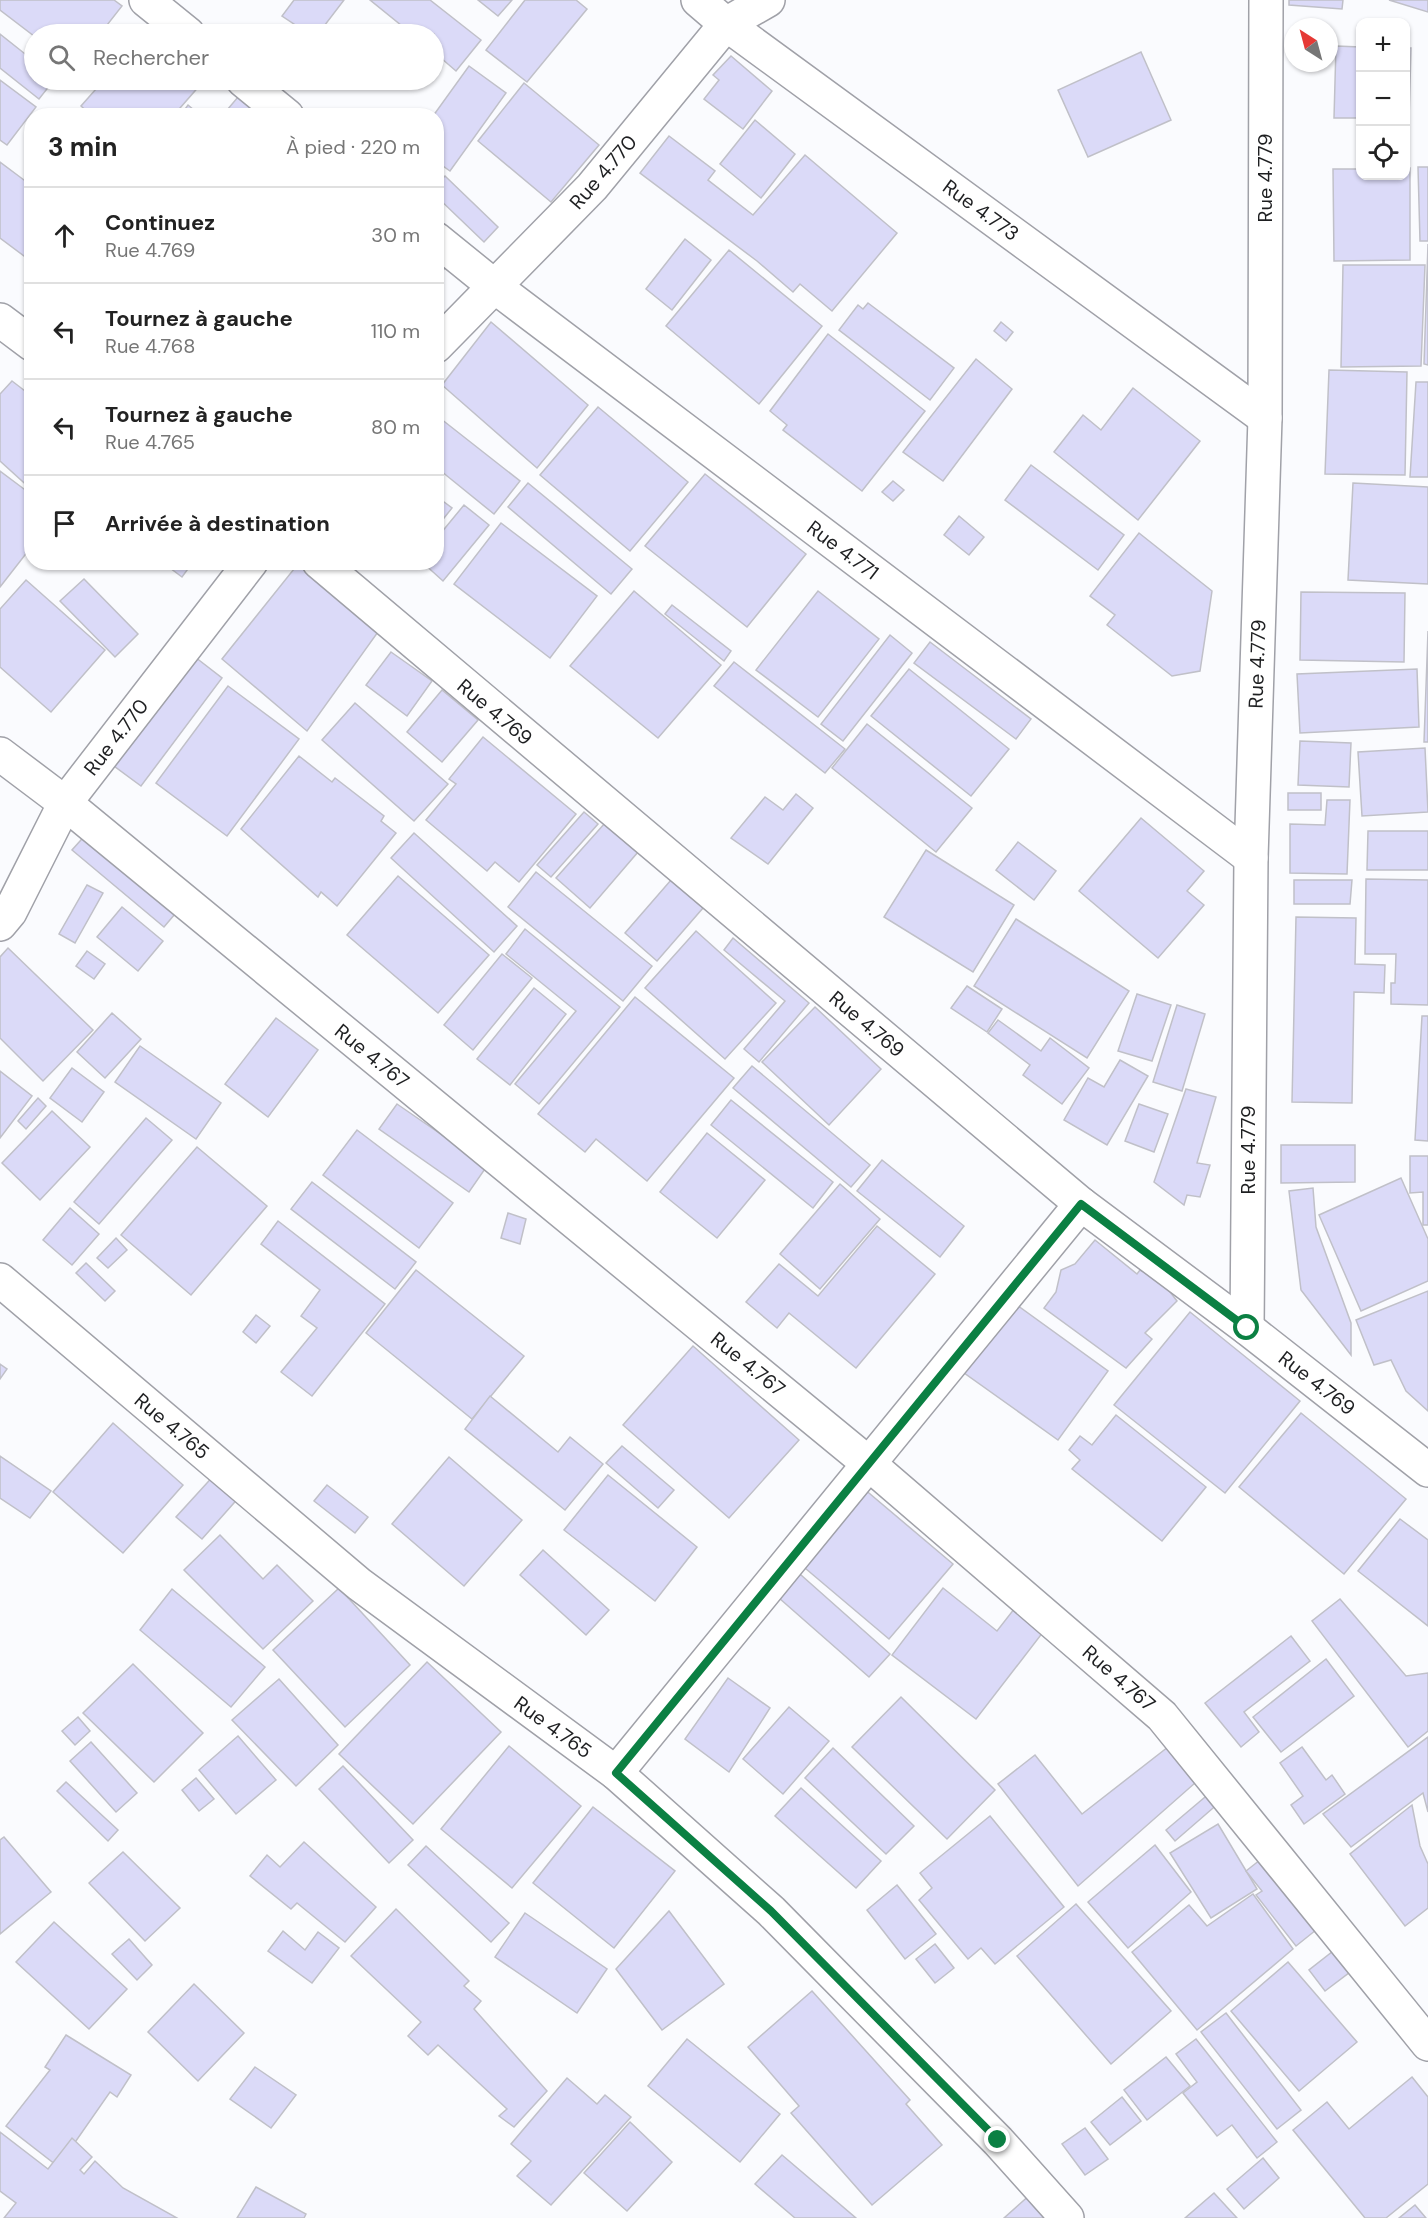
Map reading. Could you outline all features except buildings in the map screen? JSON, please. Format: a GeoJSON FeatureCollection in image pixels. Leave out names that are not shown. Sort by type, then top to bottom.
{"type":"FeatureCollection","features":[{"type":"Feature","properties":{"kind":"street"},"geometry":{"type":"LineString","coordinates":[[146,0],[176,24]]}},
{"type":"Feature","properties":{"kind":"street","name":"Rue 4.773"},"geometry":{"type":"LineString","coordinates":[[698,0],[726,24],[1265,418]]}},
{"type":"Feature","properties":{"kind":"street","name":"Rue 4.770"},"geometry":{"type":"LineString","coordinates":[[444,338],[592,187],[726,24],[768,0]]}},
{"type":"Feature","properties":{"kind":"street","name":"Rue 4.779"},"geometry":{"type":"LineString","coordinates":[[1247,1328],[1251,858],[1265,418],[1266,0]]}},
{"type":"Feature","properties":{"kind":"street"},"geometry":{"type":"LineString","coordinates":[[255,90],[277,108]]}},
{"type":"Feature","properties":{"kind":"street","name":"Rue 4.771"},"geometry":{"type":"LineString","coordinates":[[444,245],[494,286],[1251,858]]}},
{"type":"Feature","properties":{"kind":"street"},"geometry":{"type":"LineString","coordinates":[[0,320],[24,338]]}},
{"type":"Feature","properties":{"kind":"street","name":"Rue 4.770"},"geometry":{"type":"LineString","coordinates":[[0,924],[10,912],[65,803],[245,570]]}},
{"type":"Feature","properties":{"kind":"street","name":"Rue 4.769"},"geometry":{"type":"LineString","coordinates":[[328,570],[1081,1204],[1247,1328],[1428,1470]]}},
{"type":"Feature","properties":{"kind":"street","name":"Rue 4.767"},"geometry":{"type":"LineString","coordinates":[[0,754],[65,803],[868,1463],[1162,1716],[1428,2043]]}},
{"type":"Feature","properties":{"kind":"street"},"geometry":{"type":"LineString","coordinates":[[616,1773],[1081,1204]]}},
{"type":"Feature","properties":{"kind":"street","name":"Rue 4.765"},"geometry":{"type":"LineString","coordinates":[[0,1280],[359,1584],[616,1773],[771,1911],[998,2140],[1067,2218]]}},
{"type":"Feature","properties":{"kind":"route"},"geometry":{"type":"LineString","coordinates":[[998,2140],[771,1911],[616,1773],[1081,1204],[1247,1328]]}}]}
